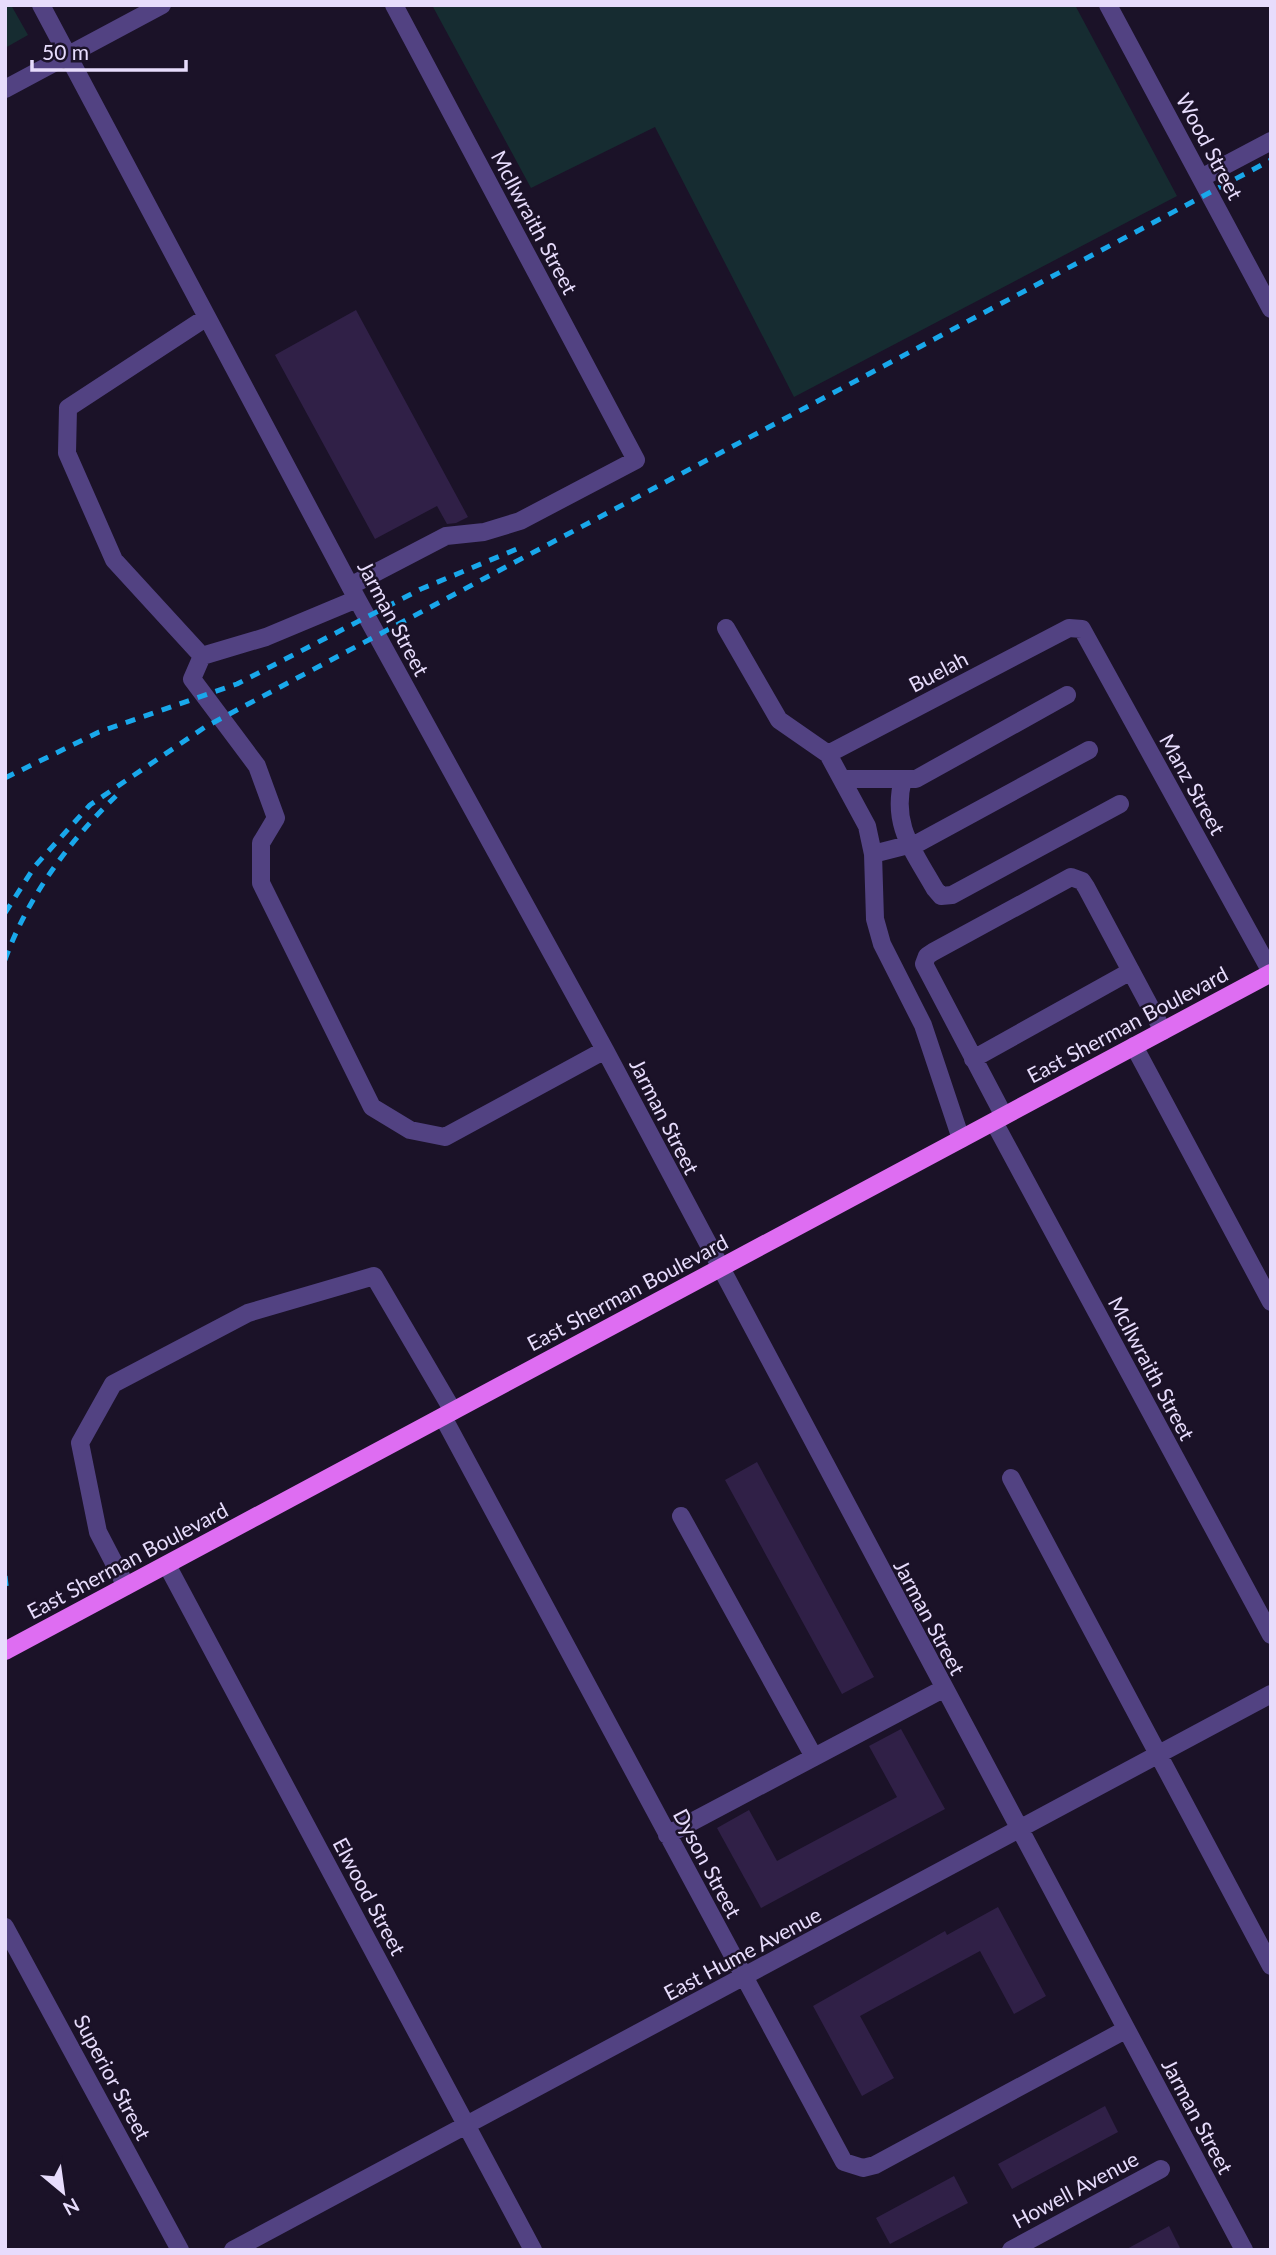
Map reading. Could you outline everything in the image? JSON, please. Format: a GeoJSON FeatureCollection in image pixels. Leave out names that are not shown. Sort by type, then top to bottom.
{"type":"FeatureCollection","features":[{"type":"Feature","properties":{"kind":"main road","name":"East Sherman Boulevard"},"geometry":{"type":"LineString","coordinates":[[5,1651],[1271,973]]}},
{"type":"Feature","properties":{"kind":"street","name":"Jarman Street"},"geometry":{"type":"LineString","coordinates":[[41,5],[354,592],[605,1050],[719,1269],[1244,2250]]}},
{"type":"Feature","properties":{"kind":"street"},"geometry":{"type":"LineString","coordinates":[[5,89],[162,5]]}},
{"type":"Feature","properties":{"kind":"street","name":"McIlwraith Street"},"geometry":{"type":"LineString","coordinates":[[354,592],[446,536],[484,532],[520,521],[636,460],[394,5]]}},
{"type":"Feature","properties":{"kind":"street","name":"Wood Street"},"geometry":{"type":"LineString","coordinates":[[1108,5],[1271,309]]}},
{"type":"Feature","properties":{"kind":"street"},"geometry":{"type":"LineString","coordinates":[[1201,178],[1271,141]]}},
{"type":"Feature","properties":{"kind":"street"},"geometry":{"type":"LineString","coordinates":[[202,656],[114,560],[67,453],[68,408],[207,317]]}},
{"type":"Feature","properties":{"kind":"street"},"geometry":{"type":"LineString","coordinates":[[354,592],[266,637],[202,656],[192,678],[257,766],[276,818],[261,843],[261,883],[372,1107],[410,1130],[445,1137],[605,1050]]}},
{"type":"Feature","properties":{"kind":"street"},"geometry":{"type":"LineString","coordinates":[[726,628],[779,720],[828,754],[867,826],[873,853],[875,919],[882,944],[923,1025],[961,1139]]}},
{"type":"Feature","properties":{"kind":"street","name":"Buelah"},"geometry":{"type":"LineString","coordinates":[[828,754],[1069,628]]}},
{"type":"Feature","properties":{"kind":"street","name":"Manz Street"},"geometry":{"type":"LineString","coordinates":[[1069,628],[1082,629],[1271,973]]}},
{"type":"Feature","properties":{"kind":"street"},"geometry":{"type":"LineString","coordinates":[[842,779],[916,779],[1067,695]]}},
{"type":"Feature","properties":{"kind":"street"},"geometry":{"type":"LineString","coordinates":[[873,853],[920,842],[1089,750]]}},
{"type":"Feature","properties":{"kind":"street"},"geometry":{"type":"LineString","coordinates":[[903,779],[898,800],[899,821],[934,889],[942,896],[952,895],[1120,804]]}},
{"type":"Feature","properties":{"kind":"street","name":"McIlwraith Street"},"geometry":{"type":"LineString","coordinates":[[1131,971],[1082,881],[1071,877],[926,956],[924,964],[973,1059],[999,1119],[1271,1635]]}},
{"type":"Feature","properties":{"kind":"street"},"geometry":{"type":"LineString","coordinates":[[973,1059],[1131,971],[1163,1031]]}},
{"type":"Feature","properties":{"kind":"street"},"geometry":{"type":"LineString","coordinates":[[1134,1046],[1271,1302]]}},
{"type":"Feature","properties":{"kind":"street","name":"Dyson Street"},"geometry":{"type":"LineString","coordinates":[[126,1586],[98,1532],[80,1443],[113,1384],[248,1313],[374,1276],[667,1835],[840,2155],[852,2166],[863,2168],[874,2165],[1125,2030]]}},
{"type":"Feature","properties":{"kind":"street"},"geometry":{"type":"LineString","coordinates":[[1011,1478],[1271,1966]]}},
{"type":"Feature","properties":{"kind":"street"},"geometry":{"type":"LineString","coordinates":[[681,1516],[814,1757]]}},
{"type":"Feature","properties":{"kind":"street","name":"Elwood Street"},"geometry":{"type":"LineString","coordinates":[[167,1565],[533,2250]]}},
{"type":"Feature","properties":{"kind":"street"},"geometry":{"type":"LineString","coordinates":[[667,1835],[943,1689]]}},
{"type":"Feature","properties":{"kind":"street","name":"East Hume Avenue"},"geometry":{"type":"LineString","coordinates":[[233,2250],[1271,1694]]}},
{"type":"Feature","properties":{"kind":"street","name":"Superior Street"},"geometry":{"type":"LineString","coordinates":[[5,1927],[180,2250]]}},
{"type":"Feature","properties":{"kind":"street","name":"Howell Avenue"},"geometry":{"type":"LineString","coordinates":[[1011,2250],[1161,2169]]}},
{"type":"Feature","properties":{"kind":"green space"},"geometry":{"type":"Polygon","coordinates":[[[5,5],[11,5],[28,35],[5,48],[5,5]]]}},
{"type":"Feature","properties":{"kind":"green space"},"geometry":{"type":"Polygon","coordinates":[[[432,5],[1075,5],[1177,196],[794,397],[655,127],[531,188],[432,5]]]}},
{"type":"Feature","properties":{"kind":"building"},"geometry":{"type":"Polygon","coordinates":[[[356,310],[468,517],[447,524],[437,506],[375,539],[275,355],[356,310]]]}},
{"type":"Feature","properties":{"kind":"building"},"geometry":{"type":"Polygon","coordinates":[[[757,1462],[874,1677],[842,1694],[725,1480],[757,1462]]]}},
{"type":"Feature","properties":{"kind":"building"},"geometry":{"type":"Polygon","coordinates":[[[901,1729],[945,1809],[761,1908],[717,1828],[749,1810],[777,1861],[897,1797],[869,1746],[901,1729]]]}},
{"type":"Feature","properties":{"kind":"building"},"geometry":{"type":"Polygon","coordinates":[[[998,1907],[1046,1996],[1014,2014],[980,1951],[860,2016],[894,2078],[862,2096],[813,2006],[945,1931],[947,1935],[998,1907]]]}},
{"type":"Feature","properties":{"kind":"building"},"geometry":{"type":"Polygon","coordinates":[[[1105,2106],[1118,2132],[1012,2189],[998,2164],[1105,2106]]]}},
{"type":"Feature","properties":{"kind":"building"},"geometry":{"type":"Polygon","coordinates":[[[954,2176],[968,2203],[890,2244],[876,2218],[954,2176]]]}},
{"type":"Feature","properties":{"kind":"building"},"geometry":{"type":"Polygon","coordinates":[[[1169,2226],[1181,2250],[1125,2250],[1169,2226]]]}},
{"type":"Feature","properties":{"kind":"railway"},"geometry":{"type":"LineString","coordinates":[[5,913],[35,866],[90,805],[205,727],[1271,160]]}},
{"type":"Feature","properties":{"kind":"railway"},"geometry":{"type":"LineString","coordinates":[[5,778],[99,732],[237,684],[421,589],[524,546]]}},
{"type":"Feature","properties":{"kind":"railway"},"geometry":{"type":"LineString","coordinates":[[5,960],[25,915],[51,872],[82,832],[116,796]]}},
{"type":"Feature","properties":{"kind":"railway"},"geometry":{"type":"LineString","coordinates":[[5,1576],[7,1593]]}}]}
